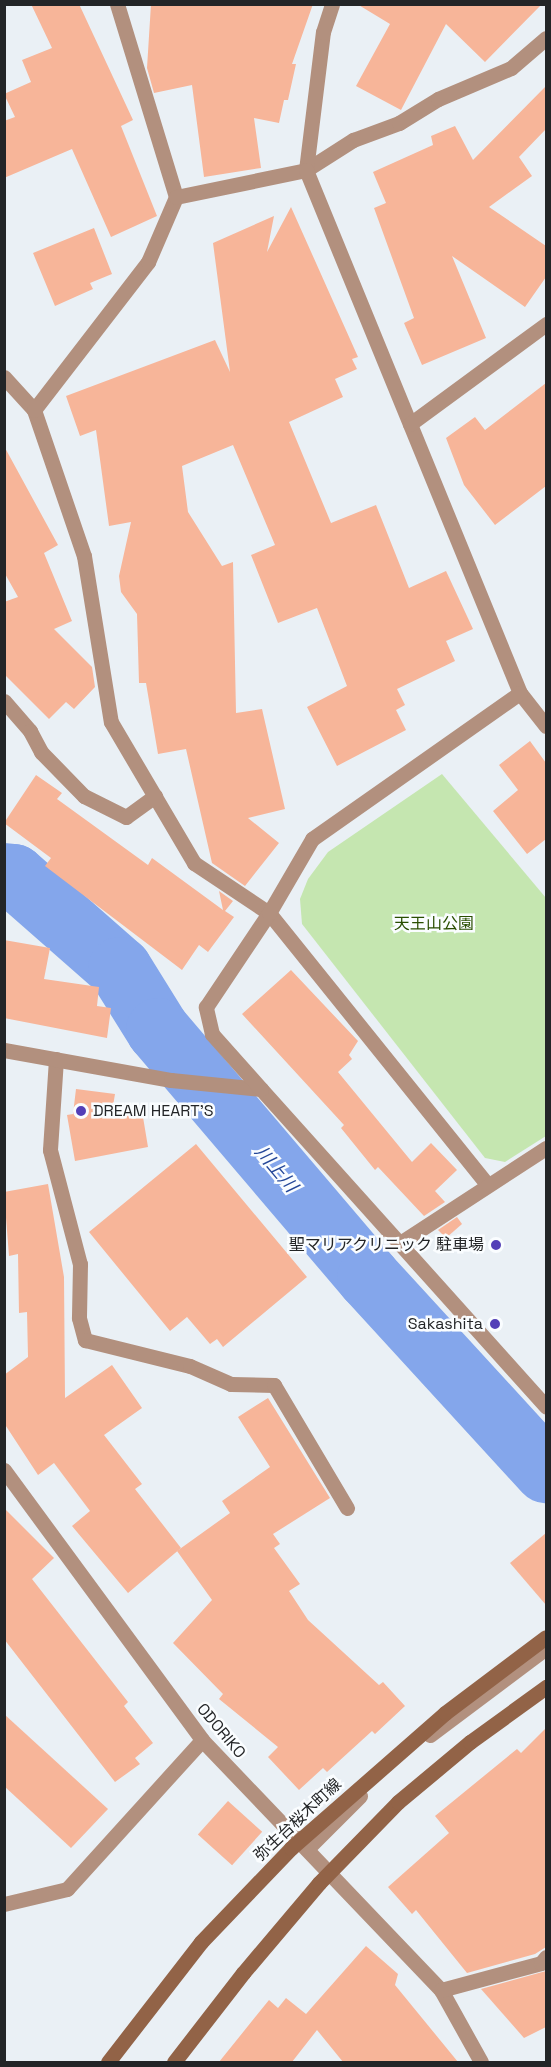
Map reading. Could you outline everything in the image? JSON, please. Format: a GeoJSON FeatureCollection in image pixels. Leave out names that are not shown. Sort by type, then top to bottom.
{"type":"FeatureCollection","features":[{"type":"Feature","properties":{"kind":"main road","name":"弥生台桜木町線"},"geometry":{"type":"LineString","coordinates":[[108,2062],[201,1942],[291,1848],[445,1713],[546,1637]]}},
{"type":"Feature","properties":{"kind":"main road"},"geometry":{"type":"LineString","coordinates":[[174,2062],[243,1973],[319,1883],[398,1802],[470,1742],[546,1687]]}},
{"type":"Feature","properties":{"kind":"street"},"geometry":{"type":"LineString","coordinates":[[34,410],[148,262],[176,196],[117,4]]}},
{"type":"Feature","properties":{"kind":"street"},"geometry":{"type":"LineString","coordinates":[[332,4],[323,32],[306,170],[520,693],[546,726]]}},
{"type":"Feature","properties":{"kind":"street"},"geometry":{"type":"LineString","coordinates":[[176,196],[306,170],[353,140],[399,123],[438,99],[511,68],[546,38]]}},
{"type":"Feature","properties":{"kind":"street"},"geometry":{"type":"LineString","coordinates":[[410,424],[546,324]]}},
{"type":"Feature","properties":{"kind":"street"},"geometry":{"type":"LineString","coordinates":[[4,378],[34,410],[84,556],[111,722],[194,863],[269,914],[487,1184]]}},
{"type":"Feature","properties":{"kind":"street"},"geometry":{"type":"LineString","coordinates":[[520,693],[312,839],[269,914],[206,1007],[212,1034],[546,1407]]}},
{"type":"Feature","properties":{"kind":"street"},"geometry":{"type":"LineString","coordinates":[[4,701],[30,731],[41,752],[84,796],[126,817],[155,796]]}},
{"type":"Feature","properties":{"kind":"street"},"geometry":{"type":"LineString","coordinates":[[4,1050],[171,1080],[261,1089]]}},
{"type":"Feature","properties":{"kind":"street"},"geometry":{"type":"LineString","coordinates":[[56,1059],[50,1150],[80,1264],[79,1318],[85,1341],[190,1366],[231,1384],[274,1385],[347,1508]]}},
{"type":"Feature","properties":{"kind":"street"},"geometry":{"type":"LineString","coordinates":[[400,1243],[487,1184],[546,1148]]}},
{"type":"Feature","properties":{"kind":"street","name":"ODORIKO"},"geometry":{"type":"LineString","coordinates":[[4,1470],[202,1740],[441,1990],[481,2062]]}},
{"type":"Feature","properties":{"kind":"street"},"geometry":{"type":"LineString","coordinates":[[307,1849],[434,1731],[546,1648]]}},
{"type":"Feature","properties":{"kind":"street"},"geometry":{"type":"LineString","coordinates":[[4,1904],[67,1888],[202,1740]]}},
{"type":"Feature","properties":{"kind":"street"},"geometry":{"type":"LineString","coordinates":[[441,1990],[541,1963],[546,1957]]}},
{"type":"Feature","properties":{"kind":"green space","name":"天王山公園"},"geometry":{"type":"Polygon","coordinates":[[[442,774],[546,898],[546,1136],[505,1162],[485,1158],[302,924],[300,899],[308,879],[328,852],[442,774]]]}},
{"type":"Feature","properties":{"kind":"building"},"geometry":{"type":"Polygon","coordinates":[[[31,4],[79,4],[133,120],[121,126],[157,216],[111,237],[72,149],[4,178],[4,121],[15,117],[4,94],[31,82],[22,60],[52,48],[31,4]]]}},
{"type":"Feature","properties":{"kind":"building"},"geometry":{"type":"Polygon","coordinates":[[[151,4],[313,4],[292,64],[296,64],[288,100],[284,100],[279,123],[254,118],[261,168],[204,177],[192,85],[154,93],[147,68],[151,4]]]}},
{"type":"Feature","properties":{"kind":"building"},"geometry":{"type":"Polygon","coordinates":[[[357,4],[542,4],[485,62],[446,24],[401,110],[356,86],[390,24],[357,4]]]}},
{"type":"Feature","properties":{"kind":"building"},"geometry":{"type":"Polygon","coordinates":[[[546,86],[546,129],[519,157],[532,176],[489,207],[546,246],[546,277],[525,307],[452,256],[486,338],[422,365],[404,323],[414,318],[374,208],[386,203],[373,172],[433,145],[431,136],[455,126],[473,160],[546,86]]]}},
{"type":"Feature","properties":{"kind":"building"},"geometry":{"type":"Polygon","coordinates":[[[291,207],[358,357],[352,359],[357,369],[335,379],[343,397],[289,422],[331,523],[376,505],[409,588],[446,571],[473,629],[446,641],[455,661],[397,689],[405,705],[396,710],[406,730],[337,766],[307,707],[347,686],[317,608],[278,623],[251,555],[275,545],[233,445],[182,466],[188,512],[222,566],[233,562],[236,713],[262,709],[285,809],[248,818],[279,843],[245,886],[212,863],[186,749],[158,754],[146,683],[139,683],[137,614],[121,592],[119,576],[131,522],[109,526],[96,430],[80,436],[66,396],[215,340],[230,372],[213,243],[274,216],[267,252],[291,207]]]}},
{"type":"Feature","properties":{"kind":"building"},"geometry":{"type":"Polygon","coordinates":[[[94,228],[112,274],[90,283],[93,289],[55,306],[33,253],[94,228]]]}},
{"type":"Feature","properties":{"kind":"building"},"geometry":{"type":"Polygon","coordinates":[[[546,383],[546,486],[495,525],[464,485],[446,438],[475,417],[485,430],[546,383]]]}},
{"type":"Feature","properties":{"kind":"building"},"geometry":{"type":"Polygon","coordinates":[[[4,446],[58,545],[44,553],[72,621],[54,629],[92,667],[95,687],[74,709],[66,702],[49,719],[4,674],[4,602],[18,597],[4,572],[4,446]]]}},
{"type":"Feature","properties":{"kind":"building"},"geometry":{"type":"Polygon","coordinates":[[[530,741],[546,763],[546,839],[527,854],[493,811],[518,790],[499,765],[530,741]]]}},
{"type":"Feature","properties":{"kind":"building"},"geometry":{"type":"Polygon","coordinates":[[[36,775],[62,793],[57,799],[148,865],[152,858],[223,910],[219,891],[233,901],[225,911],[234,917],[208,952],[199,945],[182,970],[45,866],[51,858],[4,823],[36,775]]]}},
{"type":"Feature","properties":{"kind":"building"},"geometry":{"type":"Polygon","coordinates":[[[4,940],[50,948],[44,979],[99,987],[97,1006],[111,1008],[107,1038],[4,1018],[4,940]]]}},
{"type":"Feature","properties":{"kind":"building"},"geometry":{"type":"Polygon","coordinates":[[[291,970],[358,1041],[349,1055],[352,1059],[338,1072],[412,1162],[431,1143],[457,1170],[435,1191],[445,1202],[424,1216],[378,1167],[375,1170],[341,1128],[344,1125],[242,1014],[291,970]]]}},
{"type":"Feature","properties":{"kind":"building"},"geometry":{"type":"Polygon","coordinates":[[[76,1089],[115,1094],[113,1106],[125,1104],[126,1114],[142,1111],[148,1147],[75,1161],[67,1115],[73,1114],[76,1089]]]}},
{"type":"Feature","properties":{"kind":"building"},"geometry":{"type":"Polygon","coordinates":[[[196,1144],[307,1277],[223,1347],[217,1339],[210,1344],[187,1317],[170,1331],[89,1232],[196,1144]]]}},
{"type":"Feature","properties":{"kind":"building"},"geometry":{"type":"Polygon","coordinates":[[[48,1184],[64,1277],[65,1398],[112,1365],[142,1408],[104,1435],[142,1484],[135,1489],[181,1548],[128,1593],[72,1526],[90,1511],[54,1463],[38,1475],[4,1423],[4,1375],[28,1357],[27,1312],[19,1313],[18,1254],[9,1256],[4,1192],[48,1184]]]}},
{"type":"Feature","properties":{"kind":"building"},"geometry":{"type":"Polygon","coordinates":[[[457,1217],[462,1224],[446,1238],[438,1230],[457,1217]]]}},
{"type":"Feature","properties":{"kind":"building"},"geometry":{"type":"Polygon","coordinates":[[[268,1398],[330,1498],[273,1534],[280,1544],[274,1548],[300,1584],[289,1591],[308,1620],[379,1685],[383,1682],[405,1706],[375,1734],[372,1731],[327,1772],[323,1768],[299,1790],[268,1757],[278,1747],[219,1699],[223,1694],[173,1643],[212,1600],[177,1551],[230,1513],[222,1501],[270,1467],[238,1417],[268,1398]]]}},
{"type":"Feature","properties":{"kind":"building"},"geometry":{"type":"Polygon","coordinates":[[[4,1508],[54,1558],[32,1579],[128,1702],[124,1706],[153,1743],[135,1758],[140,1764],[115,1782],[4,1639],[4,1508]]]}},
{"type":"Feature","properties":{"kind":"building"},"geometry":{"type":"Polygon","coordinates":[[[546,1533],[546,1605],[510,1563],[546,1533]]]}},
{"type":"Feature","properties":{"kind":"building"},"geometry":{"type":"Polygon","coordinates":[[[4,1714],[108,1809],[71,1848],[4,1786],[4,1714]]]}},
{"type":"Feature","properties":{"kind":"building"},"geometry":{"type":"Polygon","coordinates":[[[546,1728],[546,1947],[535,1954],[467,1973],[416,1910],[412,1914],[388,1887],[449,1833],[435,1816],[517,1749],[521,1753],[546,1728]]]}},
{"type":"Feature","properties":{"kind":"building"},"geometry":{"type":"Polygon","coordinates":[[[228,1801],[262,1832],[232,1865],[198,1834],[228,1801]]]}},
{"type":"Feature","properties":{"kind":"building"},"geometry":{"type":"Polygon","coordinates":[[[366,1946],[398,1974],[395,1985],[458,2062],[343,2062],[317,2030],[292,2062],[219,2062],[269,2000],[278,2008],[286,1998],[306,2014],[366,1946]]]}},
{"type":"Feature","properties":{"kind":"building"},"geometry":{"type":"Polygon","coordinates":[[[546,1971],[546,2027],[524,2038],[481,1989],[546,1971]]]}},
{"type":"Feature","properties":{"kind":"waterway","name":"川上川"},"geometry":{"type":"LineString","coordinates":[[4,875],[14,876],[120,969],[158,1030],[369,1278],[546,1471]]}},
{"type":"Feature","properties":{"kind":"place","name":"DREAM HEART'S"},"geometry":{"type":"Point","coordinates":[81,1111]}},
{"type":"Feature","properties":{"kind":"place","name":"聖マリアクリニック 駐車場"},"geometry":{"type":"Point","coordinates":[496,1245]}},
{"type":"Feature","properties":{"kind":"place","name":"Sakashita"},"geometry":{"type":"Point","coordinates":[495,1324]}}]}
